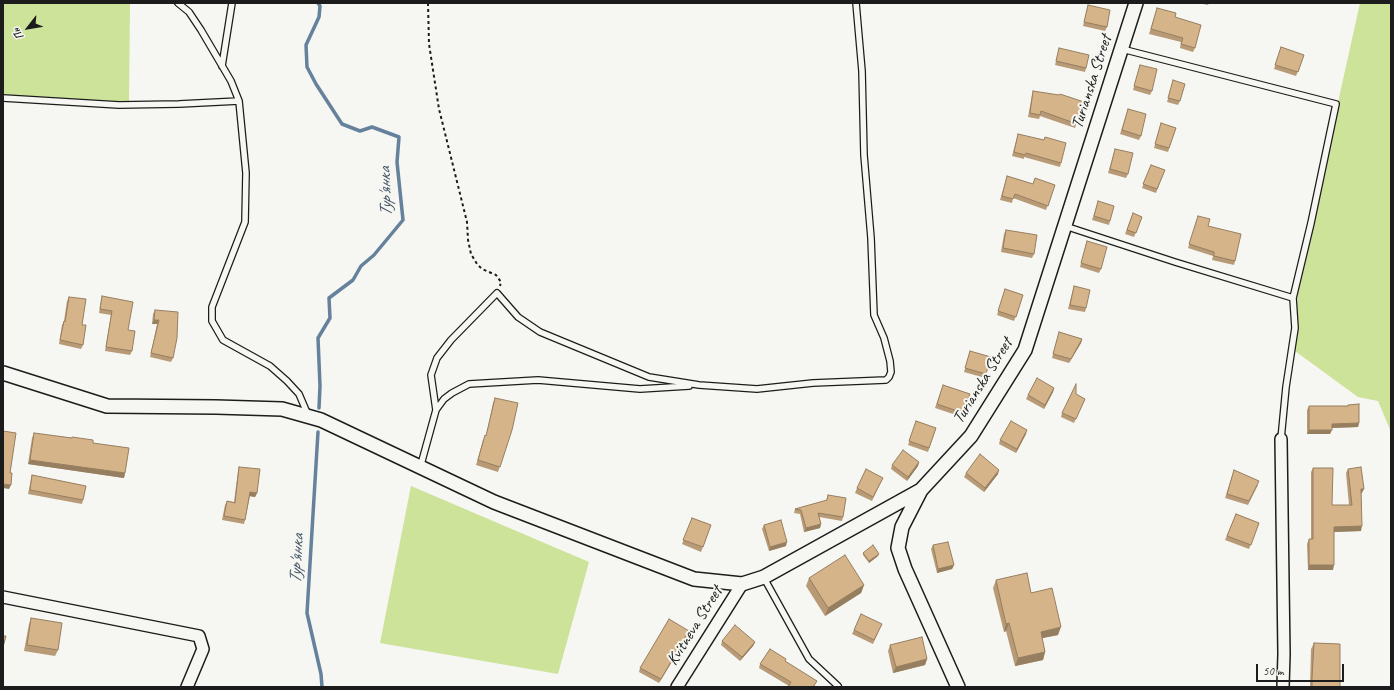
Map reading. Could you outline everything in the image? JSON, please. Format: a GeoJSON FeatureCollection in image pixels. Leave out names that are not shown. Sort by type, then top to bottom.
{"type":"FeatureCollection","features":[{"type":"Feature","properties":{"kind":"street","name":"Turianska Street"},"geometry":{"type":"LineString","coordinates":[[958,687],[905,569],[898,548],[902,527],[921,490],[971,436],[1025,350],[1136,3]]}},
{"type":"Feature","properties":{"kind":"street"},"geometry":{"type":"LineString","coordinates":[[3,373],[107,406],[282,409],[321,420],[494,502],[694,579],[742,584],[764,577],[921,490]]}},
{"type":"Feature","properties":{"kind":"street"},"geometry":{"type":"LineString","coordinates":[[1282,439],[1283,687]]}},
{"type":"Feature","properties":{"kind":"street","name":"Kvitneva Street"},"geometry":{"type":"LineString","coordinates":[[678,687],[742,584]]}},
{"type":"Feature","properties":{"kind":"street"},"geometry":{"type":"LineString","coordinates":[[3,597],[199,636],[203,650],[187,687]]}},
{"type":"Feature","properties":{"kind":"lane"},"geometry":{"type":"LineString","coordinates":[[178,3],[189,12],[231,80],[239,101],[246,173],[245,222],[212,307],[212,321],[223,340],[270,366],[287,381],[298,394],[309,417]]}},
{"type":"Feature","properties":{"kind":"lane"},"geometry":{"type":"LineString","coordinates":[[222,66],[232,3]]}},
{"type":"Feature","properties":{"kind":"lane"},"geometry":{"type":"LineString","coordinates":[[436,410],[431,374],[437,358],[450,340],[497,293],[518,318],[540,332],[649,377],[699,385],[757,389],[813,383],[886,380],[889,377],[890,361],[884,338],[874,315],[871,238],[864,155],[862,71],[856,3]]}},
{"type":"Feature","properties":{"kind":"lane"},"geometry":{"type":"LineString","coordinates":[[1122,49],[1336,104],[1311,223],[1293,298],[1295,328],[1286,387],[1282,439]]}},
{"type":"Feature","properties":{"kind":"lane"},"geometry":{"type":"LineString","coordinates":[[3,98],[119,105],[239,101]]}},
{"type":"Feature","properties":{"kind":"lane"},"geometry":{"type":"LineString","coordinates":[[1065,226],[1175,262],[1293,298]]}},
{"type":"Feature","properties":{"kind":"lane"},"geometry":{"type":"LineString","coordinates":[[420,468],[436,410],[444,399],[469,384],[538,380],[640,389],[699,385]]}},
{"type":"Feature","properties":{"kind":"lane"},"geometry":{"type":"LineString","coordinates":[[764,577],[809,659],[838,686]]}},
{"type":"Feature","properties":{"kind":"path"},"geometry":{"type":"LineString","coordinates":[[428,3],[429,44],[438,102],[467,222],[468,240],[477,264],[482,269],[496,275],[501,282],[497,293]]}},
{"type":"Feature","properties":{"kind":"green space"},"geometry":{"type":"Polygon","coordinates":[[[3,3],[130,3],[129,102],[3,95],[3,3]]]}},
{"type":"Feature","properties":{"kind":"green space"},"geometry":{"type":"Polygon","coordinates":[[[1360,3],[1391,3],[1391,432],[1378,401],[1358,397],[1295,351],[1298,283],[1360,3]]]}},
{"type":"Feature","properties":{"kind":"green space"},"geometry":{"type":"Polygon","coordinates":[[[411,486],[589,562],[558,674],[380,643],[411,486]]]}},
{"type":"Feature","properties":{"kind":"building"},"geometry":{"type":"Polygon","coordinates":[[[1088,5],[1110,10],[1107,27],[1084,22],[1088,5]]]}},
{"type":"Feature","properties":{"kind":"building"},"geometry":{"type":"Polygon","coordinates":[[[1157,8],[1176,13],[1175,17],[1201,25],[1195,48],[1181,44],[1183,38],[1151,29],[1157,8]]]}},
{"type":"Feature","properties":{"kind":"building"},"geometry":{"type":"Polygon","coordinates":[[[1281,47],[1304,55],[1298,72],[1275,65],[1281,47]]]}},
{"type":"Feature","properties":{"kind":"building"},"geometry":{"type":"Polygon","coordinates":[[[1059,48],[1089,55],[1086,68],[1056,61],[1059,48]]]}},
{"type":"Feature","properties":{"kind":"building"},"geometry":{"type":"Polygon","coordinates":[[[1140,65],[1157,69],[1152,91],[1134,86],[1140,65]]]}},
{"type":"Feature","properties":{"kind":"building"},"geometry":{"type":"Polygon","coordinates":[[[1173,80],[1185,84],[1180,101],[1168,98],[1173,80]]]}},
{"type":"Feature","properties":{"kind":"building"},"geometry":{"type":"Polygon","coordinates":[[[1033,91],[1060,94],[1084,102],[1077,124],[1041,111],[1040,115],[1030,113],[1033,91]]]}},
{"type":"Feature","properties":{"kind":"building"},"geometry":{"type":"Polygon","coordinates":[[[1128,109],[1146,114],[1141,136],[1122,130],[1128,109]]]}},
{"type":"Feature","properties":{"kind":"building"},"geometry":{"type":"Polygon","coordinates":[[[1161,123],[1176,128],[1169,148],[1155,144],[1161,123]]]}},
{"type":"Feature","properties":{"kind":"building"},"geometry":{"type":"Polygon","coordinates":[[[1018,134],[1044,140],[1045,137],[1066,143],[1061,163],[1026,153],[1025,155],[1014,152],[1018,134]]]}},
{"type":"Feature","properties":{"kind":"building"},"geometry":{"type":"Polygon","coordinates":[[[1115,149],[1133,153],[1128,174],[1110,169],[1115,149]]]}},
{"type":"Feature","properties":{"kind":"building"},"geometry":{"type":"Polygon","coordinates":[[[1151,165],[1165,170],[1157,189],[1143,184],[1151,165]]]}},
{"type":"Feature","properties":{"kind":"building"},"geometry":{"type":"Polygon","coordinates":[[[1007,176],[1033,184],[1035,178],[1055,185],[1048,206],[1015,194],[1013,199],[1002,196],[1007,176]]]}},
{"type":"Feature","properties":{"kind":"building"},"geometry":{"type":"Polygon","coordinates":[[[1098,201],[1114,206],[1110,221],[1094,216],[1098,201]]]}},
{"type":"Feature","properties":{"kind":"building"},"geometry":{"type":"Polygon","coordinates":[[[1133,213],[1142,217],[1136,233],[1127,230],[1133,213]]]}},
{"type":"Feature","properties":{"kind":"building"},"geometry":{"type":"Polygon","coordinates":[[[1198,216],[1210,219],[1208,226],[1241,234],[1235,261],[1214,256],[1214,252],[1189,244],[1198,216]]]}},
{"type":"Feature","properties":{"kind":"building"},"geometry":{"type":"Polygon","coordinates":[[[1006,230],[1037,235],[1034,254],[1003,248],[1006,230]]]}},
{"type":"Feature","properties":{"kind":"building"},"geometry":{"type":"Polygon","coordinates":[[[1087,241],[1107,247],[1101,269],[1081,263],[1087,241]]]}},
{"type":"Feature","properties":{"kind":"building"},"geometry":{"type":"Polygon","coordinates":[[[1074,286],[1090,290],[1086,308],[1070,305],[1074,286]]]}},
{"type":"Feature","properties":{"kind":"building"},"geometry":{"type":"Polygon","coordinates":[[[1005,289],[1023,295],[1016,317],[998,311],[1005,289]]]}},
{"type":"Feature","properties":{"kind":"building"},"geometry":{"type":"Polygon","coordinates":[[[102,296],[133,302],[128,330],[135,331],[132,351],[106,347],[112,311],[100,309],[102,296]]]}},
{"type":"Feature","properties":{"kind":"building"},"geometry":{"type":"Polygon","coordinates":[[[69,297],[86,299],[82,325],[86,325],[83,345],[60,340],[64,321],[65,322],[69,297]]]}},
{"type":"Feature","properties":{"kind":"building"},"geometry":{"type":"Polygon","coordinates":[[[155,310],[178,312],[177,338],[173,358],[151,353],[159,320],[154,320],[155,310]]]}},
{"type":"Feature","properties":{"kind":"building"},"geometry":{"type":"Polygon","coordinates":[[[1059,332],[1082,339],[1071,359],[1053,354],[1059,332]]]}},
{"type":"Feature","properties":{"kind":"building"},"geometry":{"type":"Polygon","coordinates":[[[970,351],[991,357],[986,374],[965,368],[970,351]]]}},
{"type":"Feature","properties":{"kind":"building"},"geometry":{"type":"Polygon","coordinates":[[[1037,378],[1054,388],[1045,405],[1028,395],[1037,378]]]}},
{"type":"Feature","properties":{"kind":"building"},"geometry":{"type":"Polygon","coordinates":[[[1076,384],[1076,394],[1085,399],[1076,419],[1062,413],[1076,384]]]}},
{"type":"Feature","properties":{"kind":"building"},"geometry":{"type":"Polygon","coordinates":[[[943,385],[970,394],[963,413],[937,404],[943,385]]]}},
{"type":"Feature","properties":{"kind":"building"},"geometry":{"type":"Polygon","coordinates":[[[495,398],[518,403],[512,430],[500,467],[478,460],[485,435],[486,436],[495,398]]]}},
{"type":"Feature","properties":{"kind":"building"},"geometry":{"type":"Polygon","coordinates":[[[1359,404],[1359,423],[1332,424],[1332,430],[1309,430],[1309,406],[1348,406],[1359,404]]]}},
{"type":"Feature","properties":{"kind":"building"},"geometry":{"type":"Polygon","coordinates":[[[916,421],[936,428],[929,448],[909,441],[916,421]]]}},
{"type":"Feature","properties":{"kind":"building"},"geometry":{"type":"Polygon","coordinates":[[[1011,421],[1027,430],[1017,449],[1000,440],[1011,421]]]}},
{"type":"Feature","properties":{"kind":"building"},"geometry":{"type":"Polygon","coordinates":[[[3,431],[16,433],[10,473],[12,473],[11,485],[3,484],[3,431]]]}},
{"type":"Feature","properties":{"kind":"building"},"geometry":{"type":"Polygon","coordinates":[[[34,433],[93,440],[93,443],[129,448],[125,473],[30,460],[34,433]]]}},
{"type":"Feature","properties":{"kind":"building"},"geometry":{"type":"Polygon","coordinates":[[[903,450],[919,462],[908,477],[892,465],[903,450]]]}},
{"type":"Feature","properties":{"kind":"building"},"geometry":{"type":"Polygon","coordinates":[[[980,454],[999,470],[985,488],[966,473],[980,454]]]}},
{"type":"Feature","properties":{"kind":"building"},"geometry":{"type":"Polygon","coordinates":[[[239,467],[260,469],[257,493],[250,492],[245,520],[224,516],[227,501],[235,503],[239,467]]]}},
{"type":"Feature","properties":{"kind":"building"},"geometry":{"type":"Polygon","coordinates":[[[1361,467],[1364,489],[1361,489],[1362,526],[1334,527],[1334,565],[1309,565],[1309,539],[1313,539],[1313,468],[1333,468],[1332,505],[1352,505],[1348,469],[1361,467]]]}},
{"type":"Feature","properties":{"kind":"building"},"geometry":{"type":"Polygon","coordinates":[[[866,469],[883,478],[873,497],[857,488],[866,469]]]}},
{"type":"Feature","properties":{"kind":"building"},"geometry":{"type":"Polygon","coordinates":[[[1234,470],[1259,481],[1249,501],[1227,494],[1234,470]]]}},
{"type":"Feature","properties":{"kind":"building"},"geometry":{"type":"Polygon","coordinates":[[[32,475],[86,486],[83,500],[30,490],[32,475]]]}},
{"type":"Feature","properties":{"kind":"building"},"geometry":{"type":"Polygon","coordinates":[[[828,495],[846,498],[843,517],[818,513],[821,524],[806,528],[801,510],[795,509],[827,500],[828,495]]]}},
{"type":"Feature","properties":{"kind":"building"},"geometry":{"type":"Polygon","coordinates":[[[1236,514],[1259,523],[1251,545],[1227,536],[1236,514]]]}},
{"type":"Feature","properties":{"kind":"building"},"geometry":{"type":"Polygon","coordinates":[[[692,518],[711,525],[703,547],[683,540],[692,518]]]}},
{"type":"Feature","properties":{"kind":"building"},"geometry":{"type":"Polygon","coordinates":[[[781,520],[787,542],[770,547],[764,525],[781,520]]]}},
{"type":"Feature","properties":{"kind":"building"},"geometry":{"type":"Polygon","coordinates":[[[948,542],[954,565],[938,569],[933,545],[948,542]]]}},
{"type":"Feature","properties":{"kind":"building"},"geometry":{"type":"Polygon","coordinates":[[[873,545],[879,554],[869,561],[863,553],[873,545]]]}},
{"type":"Feature","properties":{"kind":"building"},"geometry":{"type":"Polygon","coordinates":[[[845,555],[864,585],[828,608],[809,578],[845,555]]]}},
{"type":"Feature","properties":{"kind":"building"},"geometry":{"type":"Polygon","coordinates":[[[1027,573],[1031,593],[1052,588],[1061,627],[1041,632],[1045,652],[1018,658],[1009,623],[1006,624],[996,580],[1027,573]]]}},
{"type":"Feature","properties":{"kind":"building"},"geometry":{"type":"Polygon","coordinates":[[[861,614],[882,624],[874,640],[854,630],[861,614]]]}},
{"type":"Feature","properties":{"kind":"building"},"geometry":{"type":"Polygon","coordinates":[[[31,618],[62,623],[58,650],[27,645],[31,618]]]}},
{"type":"Feature","properties":{"kind":"building"},"geometry":{"type":"Polygon","coordinates":[[[669,619],[689,631],[661,679],[640,668],[669,619]]]}},
{"type":"Feature","properties":{"kind":"building"},"geometry":{"type":"Polygon","coordinates":[[[735,625],[755,642],[742,657],[722,641],[735,625]]]}},
{"type":"Feature","properties":{"kind":"building"},"geometry":{"type":"Polygon","coordinates":[[[3,636],[6,636],[3,647],[3,636]]]}},
{"type":"Feature","properties":{"kind":"building"},"geometry":{"type":"Polygon","coordinates":[[[922,637],[927,659],[896,667],[890,645],[922,637]]]}},
{"type":"Feature","properties":{"kind":"building"},"geometry":{"type":"Polygon","coordinates":[[[1314,643],[1340,644],[1340,687],[1312,687],[1314,643]]]}},
{"type":"Feature","properties":{"kind":"building"},"geometry":{"type":"Polygon","coordinates":[[[770,649],[786,659],[785,661],[817,681],[813,687],[788,687],[791,682],[760,664],[770,649]]]}},
{"type":"Feature","properties":{"kind":"waterway","name":"Тур'янка"},"geometry":{"type":"LineString","coordinates":[[318,3],[320,6],[319,17],[306,45],[307,67],[316,84],[342,124],[360,131],[372,127],[399,137],[397,162],[403,220],[374,255],[361,266],[353,280],[329,298],[330,318],[318,338],[320,386],[319,408]]}},
{"type":"Feature","properties":{"kind":"waterway","name":"Тур'янка"},"geometry":{"type":"LineString","coordinates":[[318,432],[307,613],[321,674],[322,687]]}}]}
